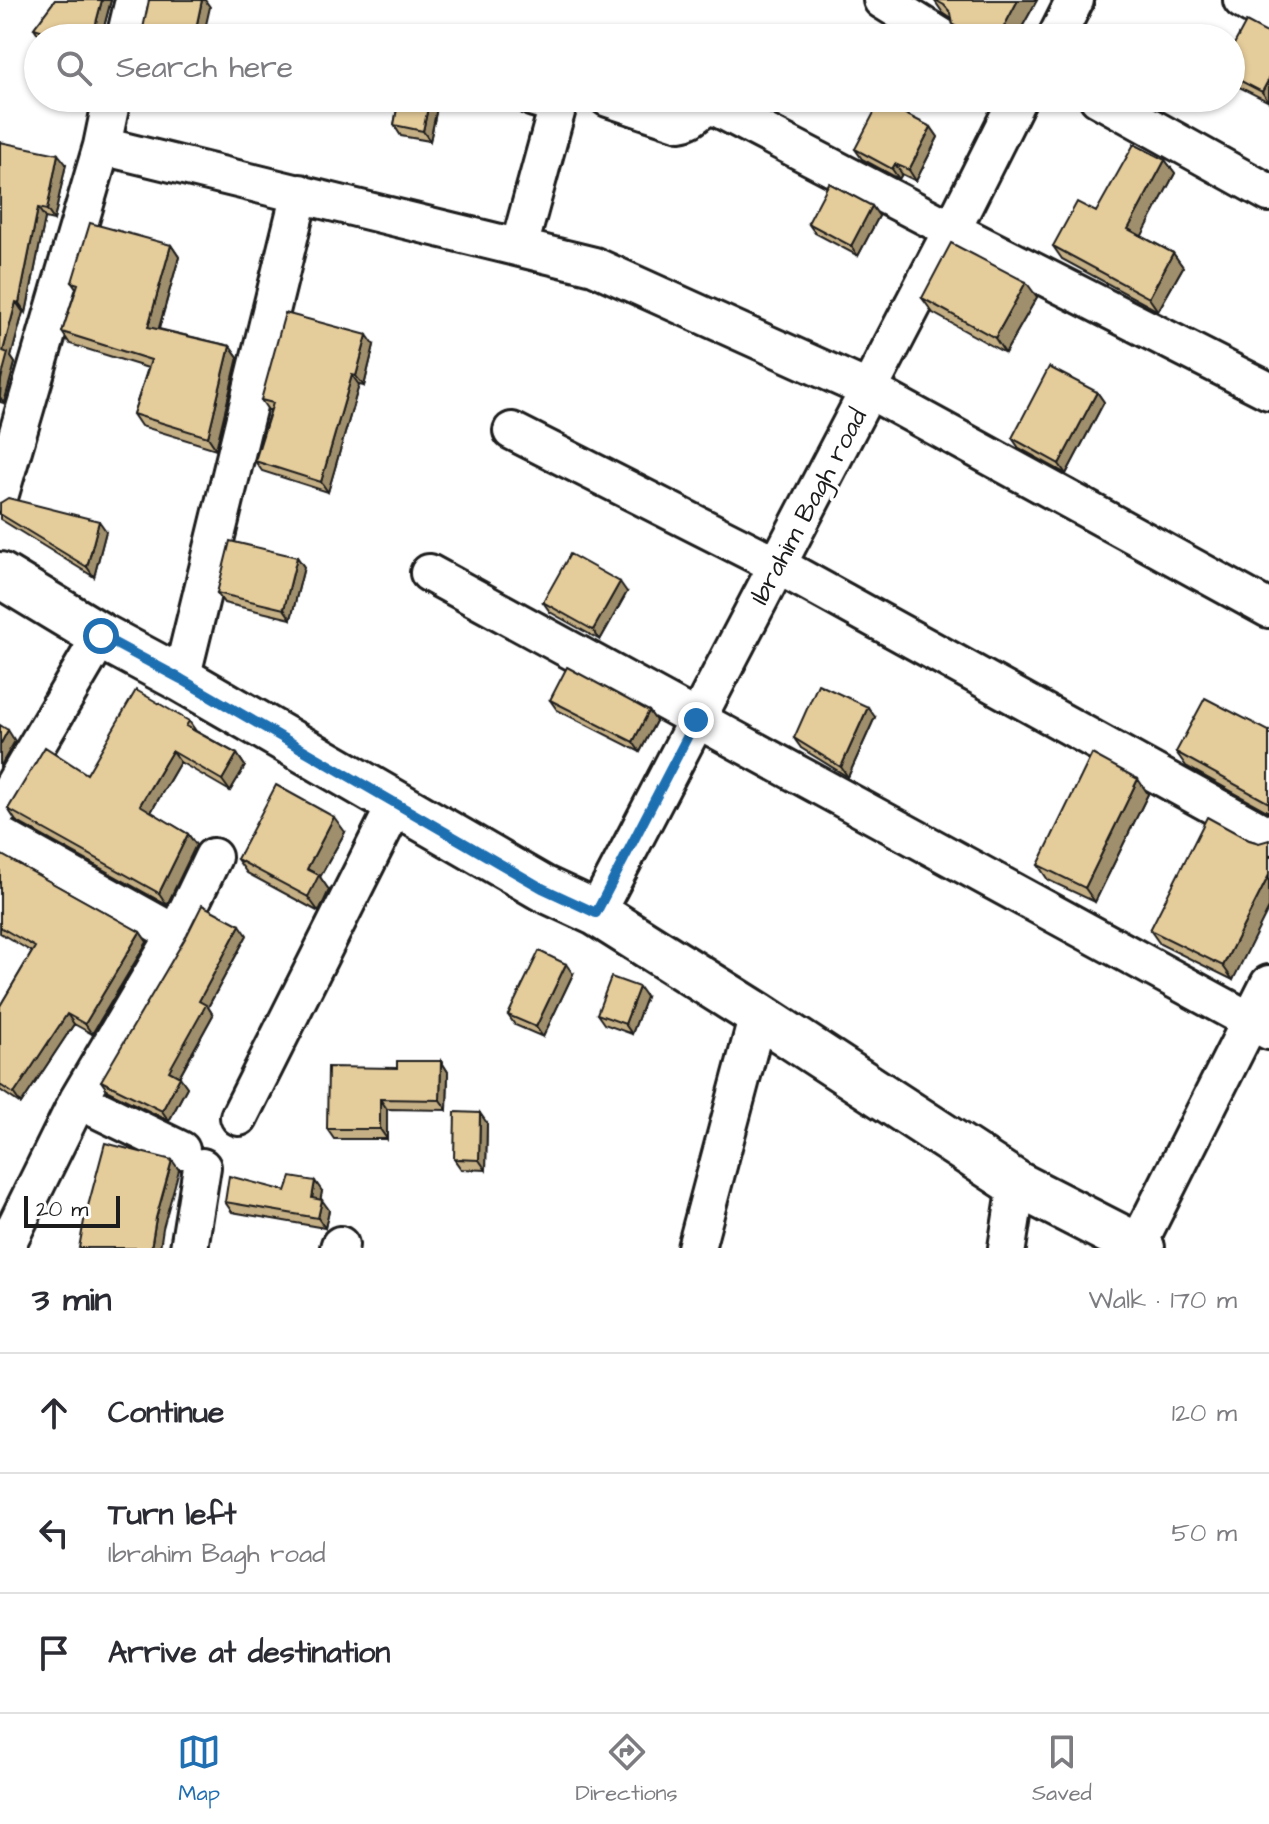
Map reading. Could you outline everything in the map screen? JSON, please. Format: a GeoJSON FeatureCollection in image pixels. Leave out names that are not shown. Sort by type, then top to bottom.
{"type":"FeatureCollection","features":[{"type":"Feature","properties":{"kind":"street"},"geometry":{"type":"LineString","coordinates":[[128,24],[134,0]]}},
{"type":"Feature","properties":{"kind":"street"},"geometry":{"type":"LineString","coordinates":[[882,0],[921,24]]}},
{"type":"Feature","properties":{"kind":"street"},"geometry":{"type":"LineString","coordinates":[[1063,24],[1075,0]]}},
{"type":"Feature","properties":{"kind":"street"},"geometry":{"type":"LineString","coordinates":[[1242,0],[1269,16]]}},
{"type":"Feature","properties":{"kind":"street"},"geometry":{"type":"LineString","coordinates":[[0,494],[102,146],[109,112]]}},
{"type":"Feature","properties":{"kind":"street"},"geometry":{"type":"LineString","coordinates":[[519,247],[549,112]]}},
{"type":"Feature","properties":{"kind":"street"},"geometry":{"type":"LineString","coordinates":[[650,112],[680,122],[689,120],[698,112]]}},
{"type":"Feature","properties":{"kind":"street"},"geometry":{"type":"LineString","coordinates":[[725,112],[1269,391]]}},
{"type":"Feature","properties":{"kind":"street","name":"Ibrahim Bagh road"},"geometry":{"type":"LineString","coordinates":[[596,913],[1011,112]]}},
{"type":"Feature","properties":{"kind":"street"},"geometry":{"type":"LineString","coordinates":[[1123,112],[1269,193]]}},
{"type":"Feature","properties":{"kind":"street"},"geometry":{"type":"LineString","coordinates":[[102,146],[594,266],[869,390],[1269,609]]}},
{"type":"Feature","properties":{"kind":"street"},"geometry":{"type":"LineString","coordinates":[[181,679],[300,193]]}},
{"type":"Feature","properties":{"kind":"street"},"geometry":{"type":"LineString","coordinates":[[512,431],[777,565],[1269,836]]}},
{"type":"Feature","properties":{"kind":"street"},"geometry":{"type":"LineString","coordinates":[[429,573],[1260,1027]]}},
{"type":"Feature","properties":{"kind":"street"},"geometry":{"type":"LineString","coordinates":[[0,575],[542,888],[596,913],[1017,1184],[1140,1247],[1260,1027],[1269,984]]}},
{"type":"Feature","properties":{"kind":"street"},"geometry":{"type":"LineString","coordinates":[[0,808],[101,636]]}},
{"type":"Feature","properties":{"kind":"street"},"geometry":{"type":"LineString","coordinates":[[239,1117],[396,804]]}},
{"type":"Feature","properties":{"kind":"street"},"geometry":{"type":"LineString","coordinates":[[0,836],[176,934]]}},
{"type":"Feature","properties":{"kind":"street"},"geometry":{"type":"LineString","coordinates":[[5,1248],[78,1100],[176,934],[213,857]]}},
{"type":"Feature","properties":{"kind":"street"},"geometry":{"type":"LineString","coordinates":[[696,1248],[758,1015]]}},
{"type":"Feature","properties":{"kind":"street"},"geometry":{"type":"LineString","coordinates":[[78,1100],[192,1159],[189,1248]]}},
{"type":"Feature","properties":{"kind":"street"},"geometry":{"type":"LineString","coordinates":[[1007,1248],[1017,1184]]}},
{"type":"Feature","properties":{"kind":"building"},"geometry":{"type":"Polygon","coordinates":[[[55,0],[102,0],[96,24],[37,24],[55,0]]]}},
{"type":"Feature","properties":{"kind":"building"},"geometry":{"type":"Polygon","coordinates":[[[149,0],[202,0],[197,24],[144,24],[149,0]]]}},
{"type":"Feature","properties":{"kind":"building"},"geometry":{"type":"Polygon","coordinates":[[[935,0],[1018,0],[1005,24],[953,24],[951,13],[935,0]]]}},
{"type":"Feature","properties":{"kind":"building"},"geometry":{"type":"Polygon","coordinates":[[[1245,24],[1269,34],[1269,79],[1262,92],[1245,83],[1245,24]]]}},
{"type":"Feature","properties":{"kind":"building"},"geometry":{"type":"Polygon","coordinates":[[[396,112],[427,112],[423,131],[394,125],[396,112]]]}},
{"type":"Feature","properties":{"kind":"building"},"geometry":{"type":"Polygon","coordinates":[[[874,112],[902,112],[931,127],[909,170],[895,164],[892,169],[855,149],[874,112]]]}},
{"type":"Feature","properties":{"kind":"building"},"geometry":{"type":"Polygon","coordinates":[[[0,142],[58,154],[47,210],[38,208],[19,303],[16,302],[3,351],[8,353],[0,383],[0,142]]]}},
{"type":"Feature","properties":{"kind":"building"},"geometry":{"type":"Polygon","coordinates":[[[1134,144],[1165,160],[1128,229],[1173,253],[1149,298],[1053,246],[1077,202],[1096,212],[1134,144]]]}},
{"type":"Feature","properties":{"kind":"building"},"geometry":{"type":"Polygon","coordinates":[[[829,183],[872,206],[851,246],[808,223],[829,183]]]}},
{"type":"Feature","properties":{"kind":"building"},"geometry":{"type":"Polygon","coordinates":[[[90,223],[171,245],[148,327],[230,346],[208,437],[133,414],[151,360],[62,332],[78,284],[72,282],[90,223]]]}},
{"type":"Feature","properties":{"kind":"building"},"geometry":{"type":"Polygon","coordinates":[[[951,243],[1026,282],[995,338],[922,298],[951,243]]]}},
{"type":"Feature","properties":{"kind":"building"},"geometry":{"type":"Polygon","coordinates":[[[285,313],[367,335],[321,482],[255,461],[273,403],[261,400],[285,313]]]}},
{"type":"Feature","properties":{"kind":"building"},"geometry":{"type":"Polygon","coordinates":[[[1049,367],[1097,392],[1059,464],[1012,438],[1049,367]]]}},
{"type":"Feature","properties":{"kind":"building"},"geometry":{"type":"Polygon","coordinates":[[[8,498],[99,521],[87,567],[0,514],[0,503],[8,498]]]}},
{"type":"Feature","properties":{"kind":"building"},"geometry":{"type":"Polygon","coordinates":[[[230,541],[297,557],[284,609],[217,593],[230,541]]]}},
{"type":"Feature","properties":{"kind":"building"},"geometry":{"type":"Polygon","coordinates":[[[570,554],[620,582],[593,630],[543,602],[570,554]]]}},
{"type":"Feature","properties":{"kind":"building"},"geometry":{"type":"Polygon","coordinates":[[[567,667],[649,711],[633,742],[550,700],[567,667]]]}},
{"type":"Feature","properties":{"kind":"building"},"geometry":{"type":"Polygon","coordinates":[[[818,684],[868,707],[841,767],[794,738],[818,684]]]}},
{"type":"Feature","properties":{"kind":"building"},"geometry":{"type":"Polygon","coordinates":[[[136,690],[189,721],[186,726],[237,754],[222,780],[172,751],[140,805],[188,834],[159,893],[8,809],[45,747],[87,774],[136,690]]]}},
{"type":"Feature","properties":{"kind":"building"},"geometry":{"type":"Polygon","coordinates":[[[1205,698],[1269,731],[1269,803],[1176,752],[1205,698]]]}},
{"type":"Feature","properties":{"kind":"building"},"geometry":{"type":"Polygon","coordinates":[[[0,725],[8,730],[0,745],[0,725]]]}},
{"type":"Feature","properties":{"kind":"building"},"geometry":{"type":"Polygon","coordinates":[[[1092,754],[1138,779],[1085,888],[1038,865],[1092,754]]]}},
{"type":"Feature","properties":{"kind":"building"},"geometry":{"type":"Polygon","coordinates":[[[276,785],[334,817],[307,869],[319,875],[308,897],[237,859],[276,785]]]}},
{"type":"Feature","properties":{"kind":"building"},"geometry":{"type":"Polygon","coordinates":[[[1207,817],[1249,840],[1259,843],[1269,840],[1269,875],[1223,966],[1150,930],[1207,817]]]}},
{"type":"Feature","properties":{"kind":"building"},"geometry":{"type":"Polygon","coordinates":[[[0,854],[140,932],[85,1024],[67,1014],[14,1094],[0,1085],[0,1006],[35,947],[0,927],[0,854]]]}},
{"type":"Feature","properties":{"kind":"building"},"geometry":{"type":"Polygon","coordinates":[[[202,905],[240,925],[199,1001],[206,1005],[169,1071],[180,1077],[162,1111],[101,1081],[202,905]]]}},
{"type":"Feature","properties":{"kind":"building"},"geometry":{"type":"Polygon","coordinates":[[[539,951],[566,964],[536,1027],[508,1015],[539,951]]]}},
{"type":"Feature","properties":{"kind":"building"},"geometry":{"type":"Polygon","coordinates":[[[611,977],[639,987],[625,1024],[597,1014],[611,977]]]}},
{"type":"Feature","properties":{"kind":"building"},"geometry":{"type":"Polygon","coordinates":[[[397,1061],[441,1061],[440,1100],[380,1099],[380,1129],[327,1129],[328,1067],[397,1068],[397,1061]]]}},
{"type":"Feature","properties":{"kind":"building"},"geometry":{"type":"Polygon","coordinates":[[[455,1112],[480,1113],[479,1160],[454,1159],[455,1112]]]}},
{"type":"Feature","properties":{"kind":"building"},"geometry":{"type":"Polygon","coordinates":[[[105,1143],[172,1160],[151,1248],[79,1248],[105,1143]]]}},
{"type":"Feature","properties":{"kind":"building"},"geometry":{"type":"Polygon","coordinates":[[[229,1176],[286,1191],[291,1177],[315,1181],[312,1198],[322,1200],[318,1218],[225,1202],[229,1176]]]}},
{"type":"Feature","properties":{"kind":"route"},"geometry":{"type":"LineString","coordinates":[[101,636],[542,888],[596,913],[696,720]]}}]}
